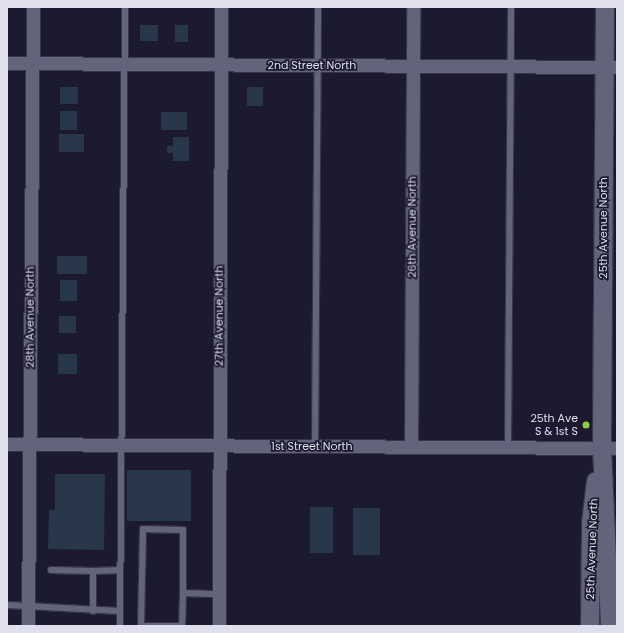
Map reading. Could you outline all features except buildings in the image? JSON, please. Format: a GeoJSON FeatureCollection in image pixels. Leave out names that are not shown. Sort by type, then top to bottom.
{"type":"FeatureCollection","features":[{"type":"Feature","properties":{"kind":"street","name":"28th Avenue North"},"geometry":{"type":"LineString","coordinates":[[28,626],[33,7]]}},
{"type":"Feature","properties":{"kind":"street","name":"27th Avenue North"},"geometry":{"type":"LineString","coordinates":[[219,626],[218,445],[222,7]]}},
{"type":"Feature","properties":{"kind":"street","name":"26th Avenue North"},"geometry":{"type":"LineString","coordinates":[[410,447],[414,7]]}},
{"type":"Feature","properties":{"kind":"street","name":"25th Avenue North"},"geometry":{"type":"LineString","coordinates":[[605,7],[611,67],[609,448],[610,626]]}},
{"type":"Feature","properties":{"kind":"street","name":"2nd Street North"},"geometry":{"type":"LineString","coordinates":[[7,63],[611,67]]}},
{"type":"Feature","properties":{"kind":"street","name":"1st Street North"},"geometry":{"type":"LineString","coordinates":[[7,444],[609,448]]}},
{"type":"Feature","properties":{"kind":"street","name":"25th Avenue North"},"geometry":{"type":"LineString","coordinates":[[590,626],[591,523],[609,448]]}},
{"type":"Feature","properties":{"kind":"lane"},"geometry":{"type":"LineString","coordinates":[[120,626],[125,7]]}},
{"type":"Feature","properties":{"kind":"lane"},"geometry":{"type":"LineString","coordinates":[[315,446],[318,7]]}},
{"type":"Feature","properties":{"kind":"lane"},"geometry":{"type":"LineString","coordinates":[[508,447],[511,7]]}},
{"type":"Feature","properties":{"kind":"lane"},"geometry":{"type":"LineString","coordinates":[[143,529],[182,530],[182,593],[182,626],[141,625],[143,529]]}},
{"type":"Feature","properties":{"kind":"lane"},"geometry":{"type":"LineString","coordinates":[[50,570],[120,570]]}},
{"type":"Feature","properties":{"kind":"lane"},"geometry":{"type":"LineString","coordinates":[[93,611],[94,571]]}},
{"type":"Feature","properties":{"kind":"lane"},"geometry":{"type":"LineString","coordinates":[[182,593],[219,594]]}},
{"type":"Feature","properties":{"kind":"lane"},"geometry":{"type":"LineString","coordinates":[[7,605],[93,611],[120,611]]}},
{"type":"Feature","properties":{"kind":"place","name":"25th Ave S & 1st S"},"geometry":{"type":"Point","coordinates":[586,425]}}]}
